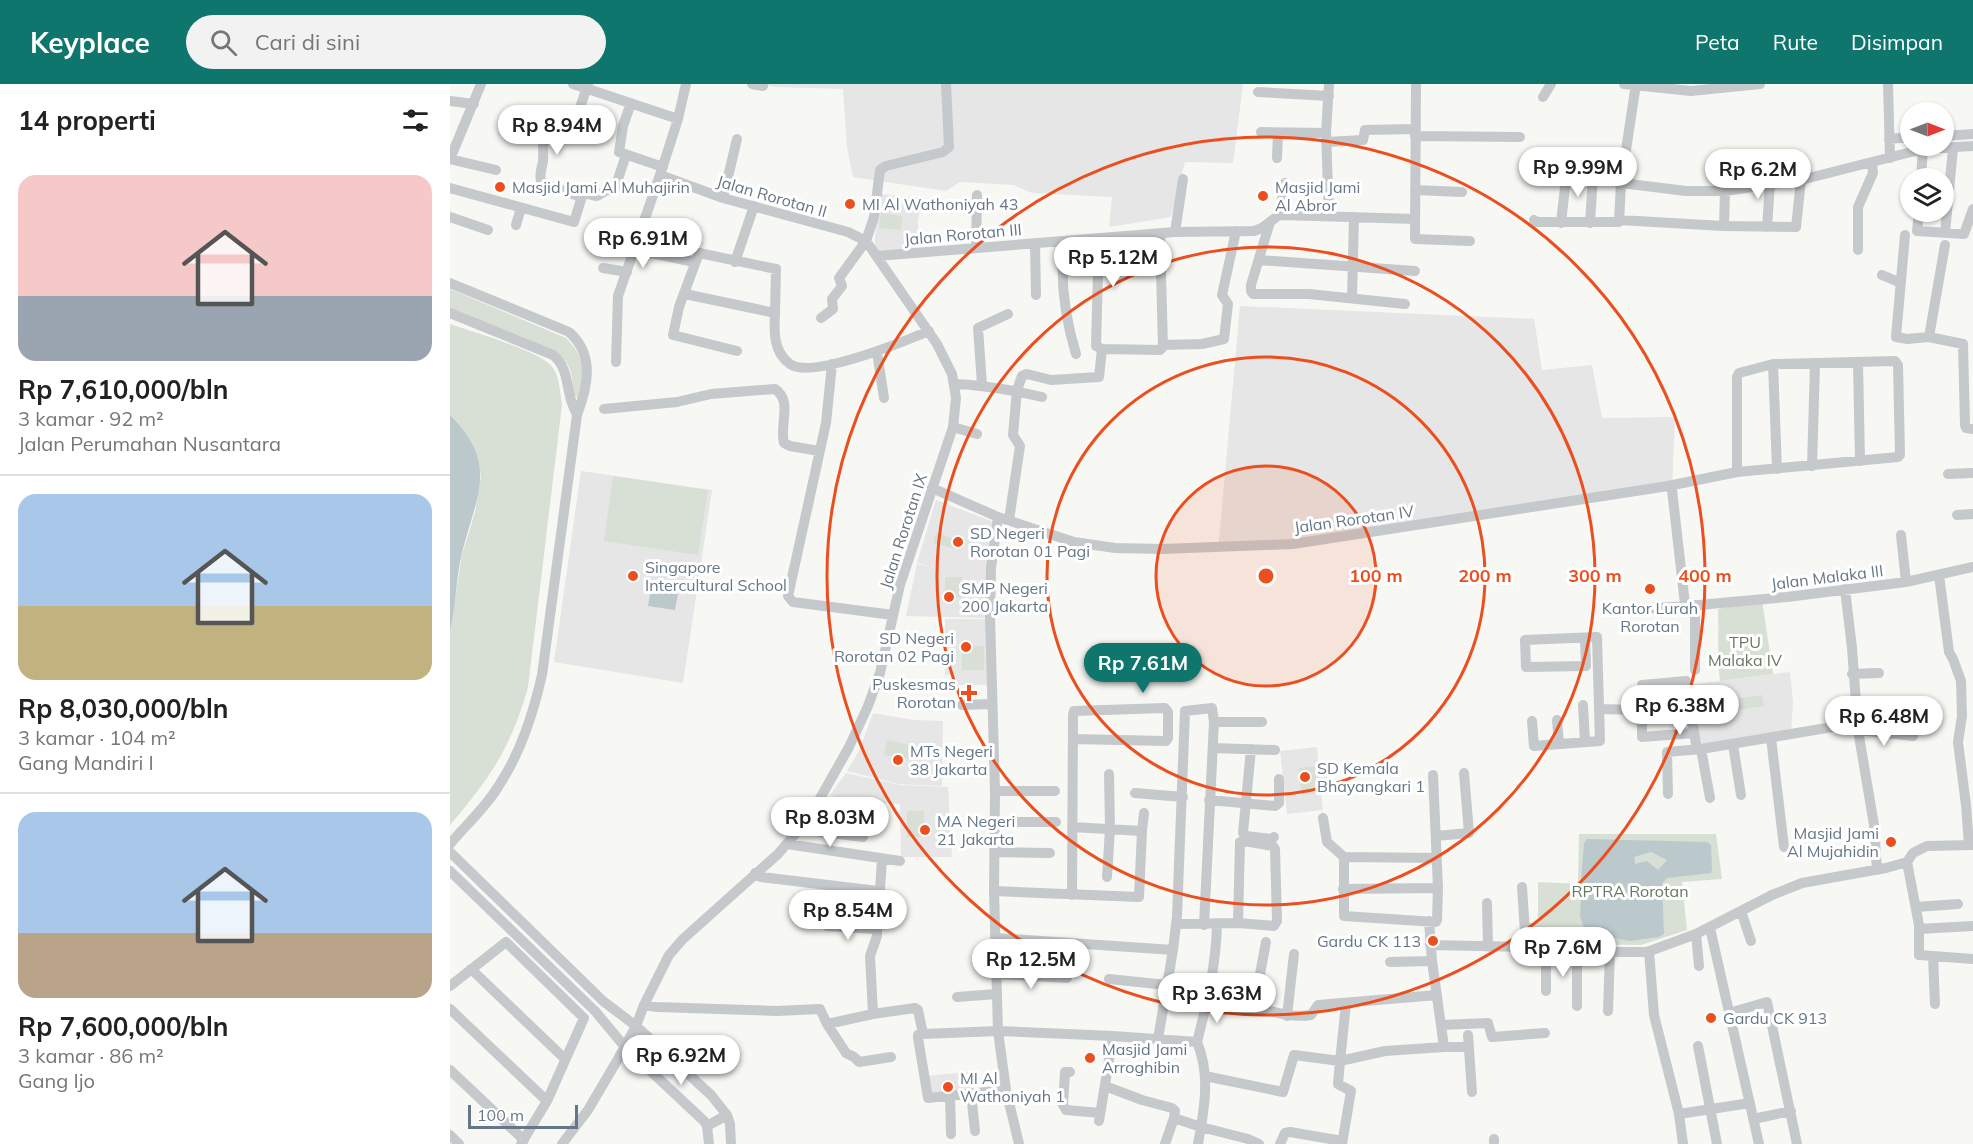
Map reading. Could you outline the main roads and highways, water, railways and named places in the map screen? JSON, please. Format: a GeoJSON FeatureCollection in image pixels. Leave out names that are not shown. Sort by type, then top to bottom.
{"type":"FeatureCollection","features":[{"type":"Feature","properties":{"kind":"place","name":"Masjid Jami Al Muhajirin"},"geometry":{"type":"Point","coordinates":[500,187]}},
{"type":"Feature","properties":{"kind":"place","name":"Masjid Jami Al Abror"},"geometry":{"type":"Point","coordinates":[1263,196]}},
{"type":"Feature","properties":{"kind":"place","name":"MI Al Wathoniyah 43"},"geometry":{"type":"Point","coordinates":[850,204]}},
{"type":"Feature","properties":{"kind":"place","name":"SD Negeri Rorotan 01 Pagi"},"geometry":{"type":"Point","coordinates":[958,542]}},
{"type":"Feature","properties":{"kind":"place","name":"Singapore Intercultural School"},"geometry":{"type":"Point","coordinates":[633,576]}},
{"type":"Feature","properties":{"kind":"place","name":"Kantor Lurah Rorotan"},"geometry":{"type":"Point","coordinates":[1650,589]}},
{"type":"Feature","properties":{"kind":"place","name":"SMP Negeri 200 Jakarta"},"geometry":{"type":"Point","coordinates":[949,597]}},
{"type":"Feature","properties":{"kind":"place","name":"SD Negeri Rorotan 02 Pagi"},"geometry":{"type":"Point","coordinates":[966,647]}},
{"type":"Feature","properties":{"kind":"place","name":"Puskesmas Rorotan"},"geometry":{"type":"Point","coordinates":[969,693]}},
{"type":"Feature","properties":{"kind":"place","name":"MTs Negeri 38 Jakarta"},"geometry":{"type":"Point","coordinates":[898,760]}},
{"type":"Feature","properties":{"kind":"place","name":"SD Kemala Bhayangkari 1"},"geometry":{"type":"Point","coordinates":[1305,777]}},
{"type":"Feature","properties":{"kind":"place","name":"MA Negeri 21 Jakarta"},"geometry":{"type":"Point","coordinates":[925,830]}},
{"type":"Feature","properties":{"kind":"place","name":"Masjid Jami Al Mujahidin"},"geometry":{"type":"Point","coordinates":[1891,842]}},
{"type":"Feature","properties":{"kind":"place","name":"Gardu CK 113"},"geometry":{"type":"Point","coordinates":[1433,941]}},
{"type":"Feature","properties":{"kind":"place","name":"Gardu CK 913"},"geometry":{"type":"Point","coordinates":[1711,1018]}},
{"type":"Feature","properties":{"kind":"place","name":"Masjid Jami Arroghibin"},"geometry":{"type":"Point","coordinates":[1090,1058]}},
{"type":"Feature","properties":{"kind":"place","name":"MI Al Wathoniyah 1"},"geometry":{"type":"Point","coordinates":[948,1087]}},
{"type":"Feature","properties":{"kind":"park label","name":"TPU Malaka IV"},"geometry":{"type":"Point","coordinates":[1745,651]}},
{"type":"Feature","properties":{"kind":"park label","name":"RPTRA Rorotan"},"geometry":{"type":"Point","coordinates":[1630,891]}}]}
